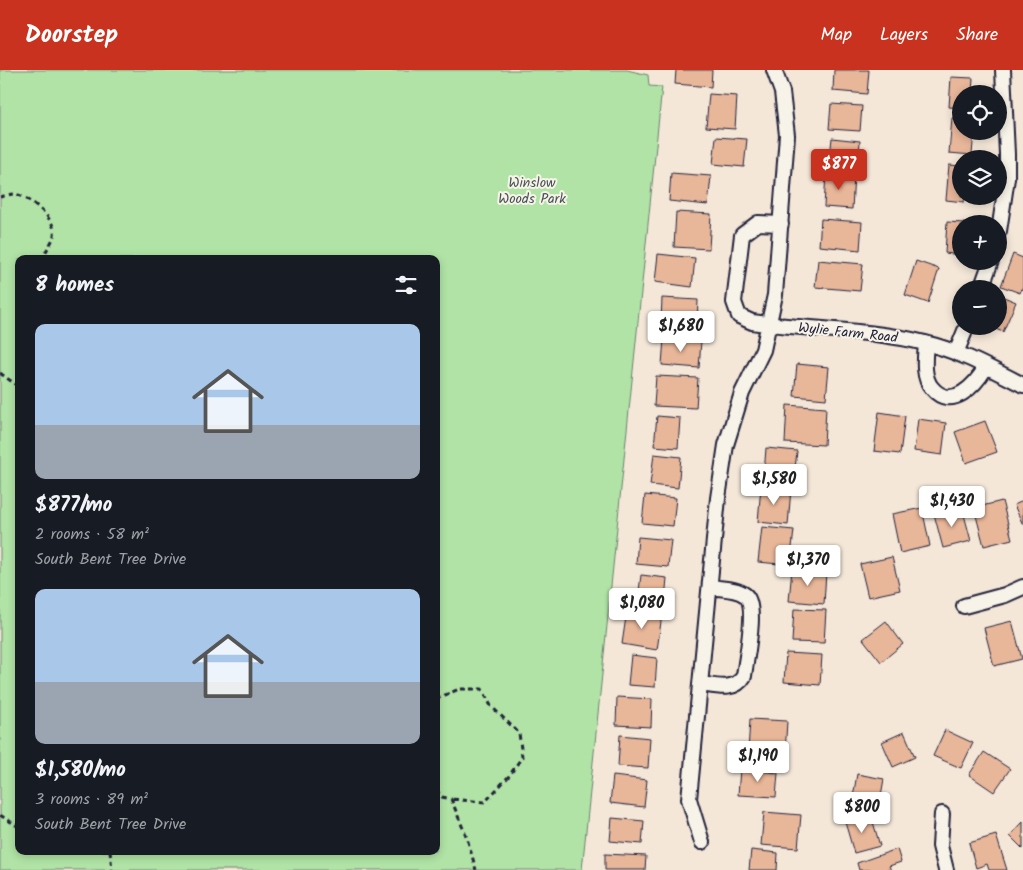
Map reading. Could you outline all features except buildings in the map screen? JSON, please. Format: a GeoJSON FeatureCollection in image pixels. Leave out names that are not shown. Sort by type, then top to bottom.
{"type":"FeatureCollection","features":[{"type":"Feature","properties":{"kind":"street"},"geometry":{"type":"LineString","coordinates":[[702,842],[689,799],[718,498],[726,445],[742,393],[763,350],[775,294],[787,135],[782,92],[774,70]]}},
{"type":"Feature","properties":{"kind":"street"},"geometry":{"type":"LineString","coordinates":[[1001,215],[1007,178],[1007,129],[1003,70]]}},
{"type":"Feature","properties":{"kind":"street","name":"Wylie Farm Road"},"geometry":{"type":"LineString","coordinates":[[781,224],[758,223],[746,230],[740,241],[735,310],[745,320],[926,343],[956,353],[1023,385]]}},
{"type":"Feature","properties":{"kind":"street"},"geometry":{"type":"LineString","coordinates":[[956,353],[963,335]]}},
{"type":"Feature","properties":{"kind":"street"},"geometry":{"type":"LineString","coordinates":[[926,343],[924,360],[927,379],[931,388],[941,395],[951,397],[970,389],[986,367]]}},
{"type":"Feature","properties":{"kind":"street"},"geometry":{"type":"LineString","coordinates":[[701,684],[725,687],[741,681],[744,676],[752,611],[748,598],[744,594],[710,587]]}},
{"type":"Feature","properties":{"kind":"street"},"geometry":{"type":"LineString","coordinates":[[964,606],[1005,595],[1023,587]]}},
{"type":"Feature","properties":{"kind":"street"},"geometry":{"type":"LineString","coordinates":[[942,814],[940,846],[946,870]]}},
{"type":"Feature","properties":{"kind":"path"},"geometry":{"type":"LineString","coordinates":[[0,197],[14,194],[31,201],[49,220],[54,230],[53,239],[45,255]]}},
{"type":"Feature","properties":{"kind":"path"},"geometry":{"type":"LineString","coordinates":[[0,373],[15,384]]}},
{"type":"Feature","properties":{"kind":"path"},"geometry":{"type":"LineString","coordinates":[[440,697],[459,689],[482,690],[491,706],[519,733],[522,757],[509,776],[485,802],[451,799],[440,794]]}},
{"type":"Feature","properties":{"kind":"path"},"geometry":{"type":"LineString","coordinates":[[451,799],[467,838],[476,870]]}},
{"type":"Feature","properties":{"kind":"path"},"geometry":{"type":"LineString","coordinates":[[0,815],[15,824]]}},
{"type":"Feature","properties":{"kind":"path"},"geometry":{"type":"LineString","coordinates":[[110,855],[112,870]]}},
{"type":"Feature","properties":{"kind":"green space","name":"Winslow Woods Park"},"geometry":{"type":"Polygon","coordinates":[[[0,70],[627,70],[648,75],[649,86],[662,87],[582,870],[0,870],[0,70]]]}}]}
